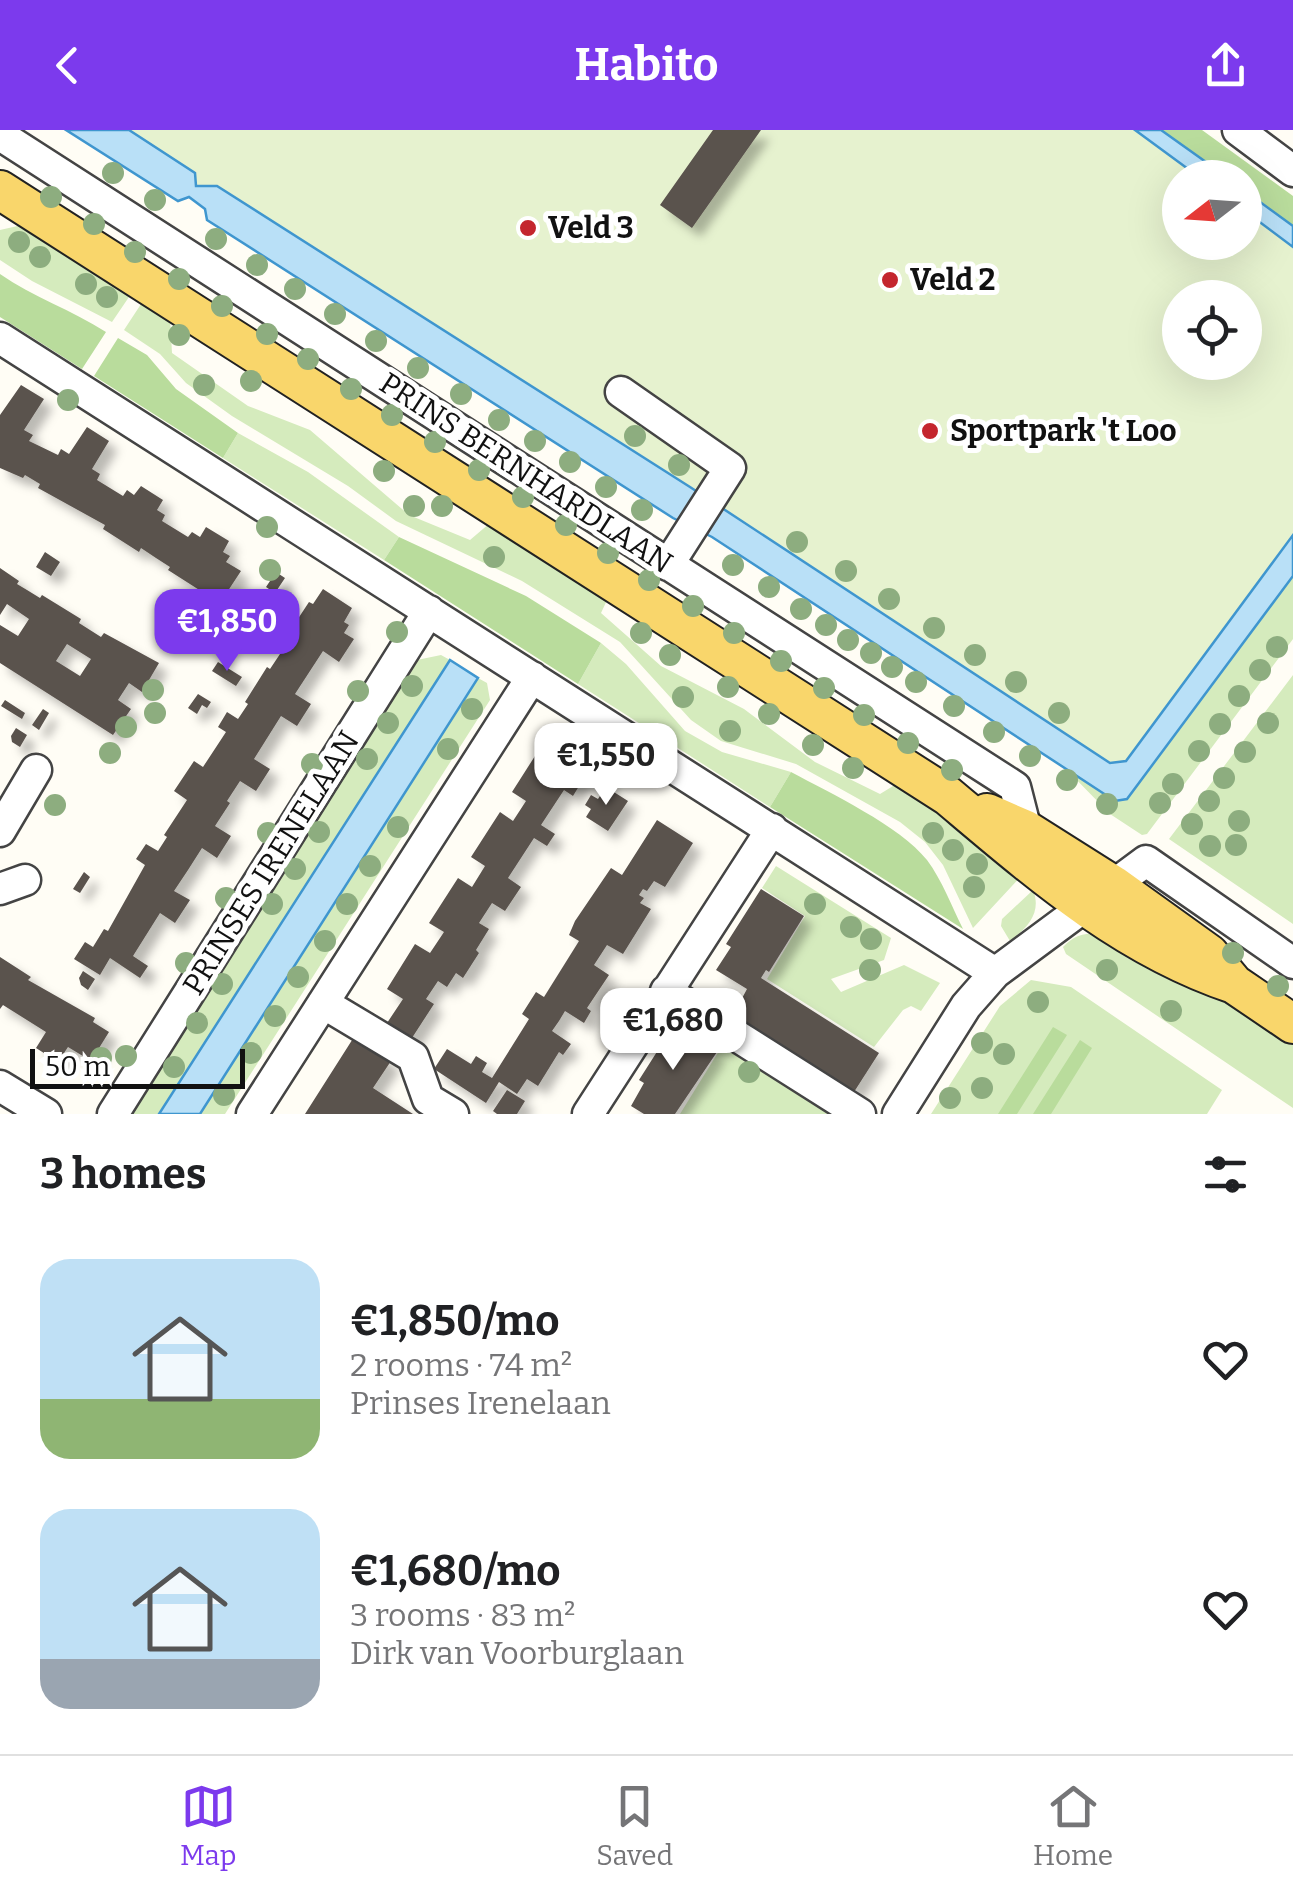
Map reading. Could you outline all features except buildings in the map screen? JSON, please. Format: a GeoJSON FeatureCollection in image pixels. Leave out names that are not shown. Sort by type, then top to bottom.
{"type":"FeatureCollection","features":[{"type":"Feature","properties":{"kind":"main road","name":"PRINS BERNHARDLAAN"},"geometry":{"type":"LineString","coordinates":[[0,190],[948,796],[1083,907],[1190,969],[1234,984],[1293,1024]]}},
{"type":"Feature","properties":{"kind":"main road","name":"PRINS BERNHARDLAAN"},"geometry":{"type":"LineString","coordinates":[[948,796],[1026,830],[1114,885],[1209,954],[1234,984]]}},
{"type":"Feature","properties":{"kind":"street"},"geometry":{"type":"LineString","coordinates":[[1238,130],[1293,171]]}},
{"type":"Feature","properties":{"kind":"street","name":"PRINS BERNHARDLAAN"},"geometry":{"type":"LineString","coordinates":[[0,135],[675,554],[1015,786],[1026,830]]}},
{"type":"Feature","properties":{"kind":"street"},"geometry":{"type":"LineString","coordinates":[[0,338],[995,973]]}},
{"type":"Feature","properties":{"kind":"street"},"geometry":{"type":"LineString","coordinates":[[621,392],[730,468],[675,554]]}},
{"type":"Feature","properties":{"kind":"street","name":"PRINSES IRENELAAN"},"geometry":{"type":"LineString","coordinates":[[112,1114],[429,611]]}},
{"type":"Feature","properties":{"kind":"street"},"geometry":{"type":"LineString","coordinates":[[252,1114],[532,677]]}},
{"type":"Feature","properties":{"kind":"street"},"geometry":{"type":"LineString","coordinates":[[0,830],[36,770]]}},
{"type":"Feature","properties":{"kind":"street"},"geometry":{"type":"LineString","coordinates":[[588,1114],[772,829]]}},
{"type":"Feature","properties":{"kind":"street"},"geometry":{"type":"LineString","coordinates":[[898,1114],[966,1006],[995,973],[1146,861],[1293,963]]}},
{"type":"Feature","properties":{"kind":"street"},"geometry":{"type":"LineString","coordinates":[[666,991],[860,1114]]}},
{"type":"Feature","properties":{"kind":"street"},"geometry":{"type":"LineString","coordinates":[[323,1003],[413,1057],[428,1098],[453,1114]]}},
{"type":"Feature","properties":{"kind":"street"},"geometry":{"type":"LineString","coordinates":[[0,1086],[46,1114]]}},
{"type":"Feature","properties":{"kind":"green space","name":"Sportpark 't Loo"},"geometry":{"type":"Polygon","coordinates":[[[94,130],[1151,130],[1193,160],[1162,160],[1162,260],[1262,260],[1262,210],[1293,232],[1293,555],[1122,789],[94,130]]]}},
{"type":"Feature","properties":{"kind":"green space"},"geometry":{"type":"Polygon","coordinates":[[[1161,130],[1202,130],[1243,160],[1203,160],[1161,130]]]}},
{"type":"Feature","properties":{"kind":"green space"},"geometry":{"type":"Polygon","coordinates":[[[1262,174],[1293,196],[1293,226],[1262,203],[1262,174]]]}},
{"type":"Feature","properties":{"kind":"green space"},"geometry":{"type":"Polygon","coordinates":[[[22,225],[131,294],[112,322],[0,260],[0,230],[22,225]]]}},
{"type":"Feature","properties":{"kind":"green space"},"geometry":{"type":"Polygon","coordinates":[[[0,274],[106,332],[82,369],[0,317],[0,274]]]}},
{"type":"Feature","properties":{"kind":"green space"},"geometry":{"type":"Polygon","coordinates":[[[143,301],[170,318],[172,353],[248,406],[310,430],[409,515],[470,540],[490,523],[608,598],[601,613],[661,666],[744,709],[815,762],[880,794],[898,783],[1025,872],[973,928],[943,865],[925,842],[900,822],[796,764],[721,741],[691,720],[620,642],[522,581],[396,521],[348,486],[232,416],[186,383],[160,354],[124,330],[143,301]]]}},
{"type":"Feature","properties":{"kind":"green space"},"geometry":{"type":"Polygon","coordinates":[[[118,338],[147,355],[176,389],[238,433],[223,458],[94,376],[118,338]]]}},
{"type":"Feature","properties":{"kind":"green space"},"geometry":{"type":"Polygon","coordinates":[[[238,433],[308,472],[399,537],[384,560],[223,458],[238,433]]]}},
{"type":"Feature","properties":{"kind":"green space"},"geometry":{"type":"Polygon","coordinates":[[[399,537],[526,596],[601,643],[578,684],[384,560],[399,537]]]}},
{"type":"Feature","properties":{"kind":"green space"},"geometry":{"type":"Polygon","coordinates":[[[1293,576],[1293,639],[1147,834],[1142,835],[1110,814],[1065,768],[1114,801],[1127,799],[1293,576]]]}},
{"type":"Feature","properties":{"kind":"green space"},"geometry":{"type":"Polygon","coordinates":[[[601,643],[626,664],[685,731],[722,752],[791,772],[770,807],[578,684],[601,643]]]}},
{"type":"Feature","properties":{"kind":"green space"},"geometry":{"type":"Polygon","coordinates":[[[441,655],[450,660],[159,1114],[127,1114],[417,660],[441,655]]]}},
{"type":"Feature","properties":{"kind":"green space"},"geometry":{"type":"Polygon","coordinates":[[[1293,675],[1293,924],[1169,839],[1293,675]]]}},
{"type":"Feature","properties":{"kind":"green space"},"geometry":{"type":"Polygon","coordinates":[[[478,678],[487,683],[490,700],[225,1114],[200,1114],[478,678]]]}},
{"type":"Feature","properties":{"kind":"green space"},"geometry":{"type":"Polygon","coordinates":[[[791,772],[864,811],[915,847],[937,876],[963,929],[770,807],[791,772]]]}},
{"type":"Feature","properties":{"kind":"green space"},"geometry":{"type":"Polygon","coordinates":[[[776,866],[891,938],[884,960],[831,979],[841,992],[904,965],[940,983],[921,1011],[911,1006],[903,1010],[874,1047],[767,979],[805,916],[762,888],[776,866]]]}},
{"type":"Feature","properties":{"kind":"green space"},"geometry":{"type":"Polygon","coordinates":[[[1033,890],[1036,905],[1032,919],[1010,941],[1001,926],[1002,919],[1033,890]]]}},
{"type":"Feature","properties":{"kind":"green space"},"geometry":{"type":"Polygon","coordinates":[[[1106,934],[1293,1043],[1293,1108],[1066,954],[1063,947],[1083,935],[1106,934]]]}},
{"type":"Feature","properties":{"kind":"green space"},"geometry":{"type":"Polygon","coordinates":[[[1031,980],[1071,987],[1222,1090],[1207,1114],[931,1114],[1000,1006],[1031,980]]]}},
{"type":"Feature","properties":{"kind":"green space"},"geometry":{"type":"Polygon","coordinates":[[[684,1011],[849,1114],[680,1114],[719,1051],[675,1024],[684,1011]]]}},
{"type":"Feature","properties":{"kind":"green space"},"geometry":{"type":"Polygon","coordinates":[[[1053,1027],[1067,1035],[1017,1114],[998,1114],[1053,1027]]]}},
{"type":"Feature","properties":{"kind":"green space"},"geometry":{"type":"Polygon","coordinates":[[[1080,1040],[1092,1048],[1051,1114],[1033,1114],[1080,1040]]]}},
{"type":"Feature","properties":{"kind":"water"},"geometry":{"type":"Polygon","coordinates":[[[66,130],[129,130],[195,173],[196,186],[217,186],[690,487],[1110,763],[1126,761],[1293,535],[1293,576],[1127,799],[1115,801],[712,537],[673,518],[207,220],[205,209],[189,197],[178,201],[66,130]]]}},
{"type":"Feature","properties":{"kind":"water"},"geometry":{"type":"Polygon","coordinates":[[[1135,130],[1161,130],[1203,160],[1176,160],[1135,130]]]}},
{"type":"Feature","properties":{"kind":"water"},"geometry":{"type":"Polygon","coordinates":[[[1262,203],[1293,226],[1293,247],[1262,224],[1262,203]]]}},
{"type":"Feature","properties":{"kind":"water"},"geometry":{"type":"Polygon","coordinates":[[[450,660],[478,678],[200,1114],[159,1114],[450,660]]]}},
{"type":"Feature","properties":{"kind":"place","name":"Veld 3"},"geometry":{"type":"Point","coordinates":[528,228]}},
{"type":"Feature","properties":{"kind":"place","name":"Veld 2"},"geometry":{"type":"Point","coordinates":[890,280]}},
{"type":"Feature","properties":{"kind":"place","name":"Sportpark 't Loo"},"geometry":{"type":"Point","coordinates":[930,431]}}]}
